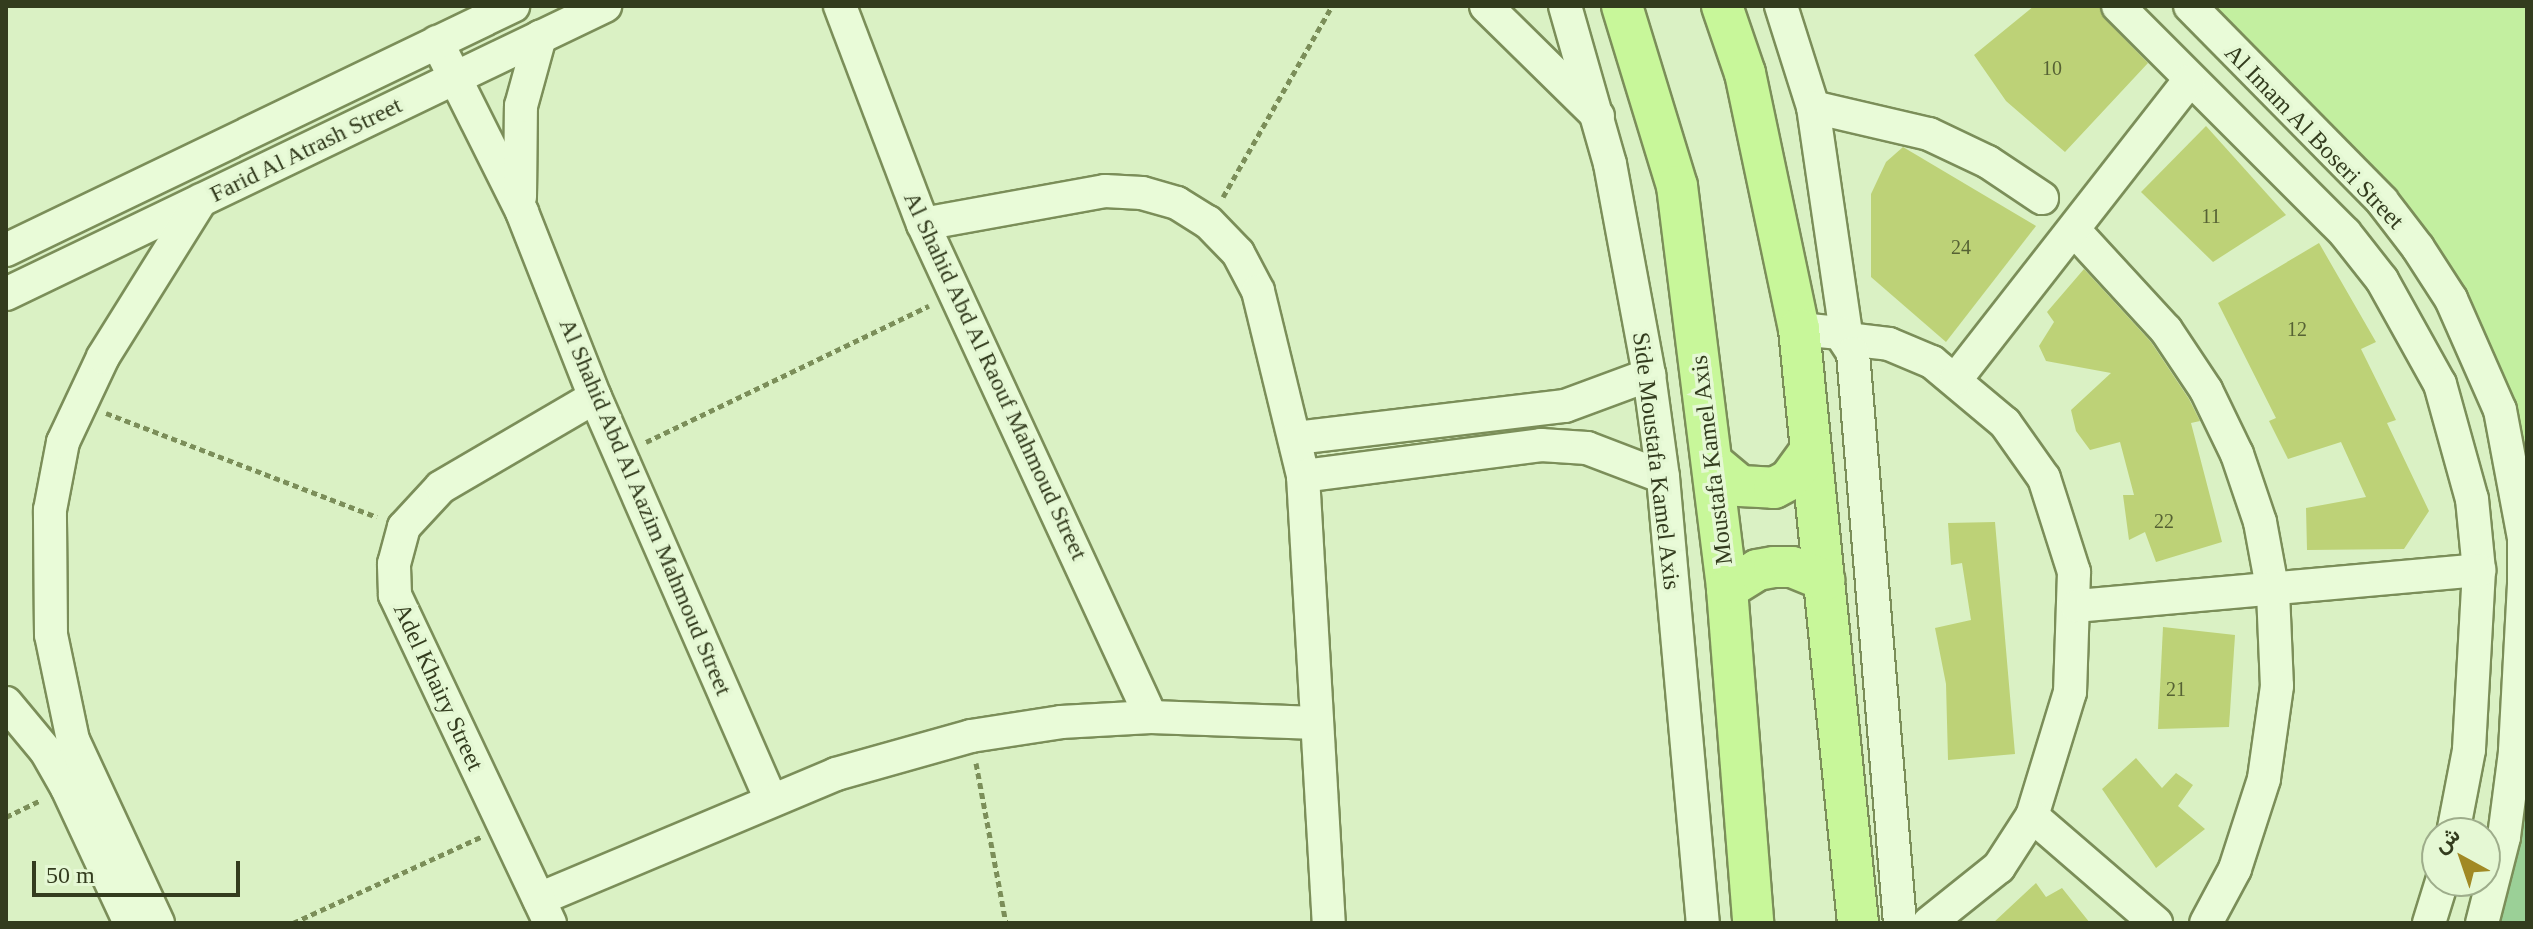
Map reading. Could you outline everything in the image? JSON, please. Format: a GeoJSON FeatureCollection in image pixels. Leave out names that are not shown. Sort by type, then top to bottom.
{"type":"FeatureCollection","features":[{"type":"Feature","properties":{"kind":"main road","name":"Moustafa Kamel Axis"},"geometry":{"type":"LineString","coordinates":[[1622,6],[1677,186],[1714,464],[1727,589],[1753,923]]}},
{"type":"Feature","properties":{"kind":"main road"},"geometry":{"type":"LineString","coordinates":[[1722,6],[1745,73],[1799,329],[1858,923]]}},
{"type":"Feature","properties":{"kind":"main road"},"geometry":{"type":"LineString","coordinates":[[1714,464],[1740,486],[1774,488],[1795,474],[1809,452]]}},
{"type":"Feature","properties":{"kind":"main road"},"geometry":{"type":"LineString","coordinates":[[1727,589],[1757,570],[1774,567],[1792,567],[1824,580]]}},
{"type":"Feature","properties":{"kind":"street","name":"Farid Al Atrash Street"},"geometry":{"type":"LineString","coordinates":[[6,250],[513,6]]}},
{"type":"Feature","properties":{"kind":"street","name":"Farid Al Atrash Street"},"geometry":{"type":"LineString","coordinates":[[6,294],[605,6]]}},
{"type":"Feature","properties":{"kind":"street","name":"Al Shahid Abd Al Raouf Mahmoud Street"},"geometry":{"type":"LineString","coordinates":[[819,6],[843,18],[923,224],[1151,717]]}},
{"type":"Feature","properties":{"kind":"street"},"geometry":{"type":"LineString","coordinates":[[1486,6],[1599,118]]}},
{"type":"Feature","properties":{"kind":"street","name":"Side Moustafa Kamel Axis"},"geometry":{"type":"LineString","coordinates":[[1565,6],[1599,118],[1649,375],[1663,477],[1703,923]]}},
{"type":"Feature","properties":{"kind":"street"},"geometry":{"type":"LineString","coordinates":[[1781,6],[1813,107],[1847,339],[1853,353],[1864,454],[1900,923]]}},
{"type":"Feature","properties":{"kind":"street","name":"Al Imam Al Boseri Street"},"geometry":{"type":"LineString","coordinates":[[2118,6],[2189,81],[2334,222],[2382,280],[2440,384],[2472,499],[2479,570],[2469,750],[2456,817]]}},
{"type":"Feature","properties":{"kind":"street","name":"Al Imam Al Boseri Street"},"geometry":{"type":"LineString","coordinates":[[2190,6],[2368,186],[2418,248],[2478,354],[2500,410],[2525,538],[2525,584],[2515,752],[2504,837],[2482,923]]}},
{"type":"Feature","properties":{"kind":"street","name":"Al Shahid Abd Al Aazim Mahmoud Street"},"geometry":{"type":"LineString","coordinates":[[522,212],[517,141],[540,37]]}},
{"type":"Feature","properties":{"kind":"street","name":"Al Shahid Abd Al Aazim Mahmoud Street"},"geometry":{"type":"LineString","coordinates":[[437,42],[522,212],[595,397],[771,800]]}},
{"type":"Feature","properties":{"kind":"street"},"geometry":{"type":"LineString","coordinates":[[1956,379],[2189,81]]}},
{"type":"Feature","properties":{"kind":"street"},"geometry":{"type":"LineString","coordinates":[[1813,107],[1929,134],[1988,162],[2042,198]]}},
{"type":"Feature","properties":{"kind":"street"},"geometry":{"type":"LineString","coordinates":[[2303,191],[2326,176],[2333,150]]}},
{"type":"Feature","properties":{"kind":"street"},"geometry":{"type":"LineString","coordinates":[[2334,222],[2349,196],[2368,186]]}},
{"type":"Feature","properties":{"kind":"street"},"geometry":{"type":"LineString","coordinates":[[923,224],[1105,191],[1165,200],[1208,222],[1238,253],[1258,291],[1303,476],[1329,923]]}},
{"type":"Feature","properties":{"kind":"street"},"geometry":{"type":"LineString","coordinates":[[130,923],[78,783],[50,620],[50,510],[63,442],[103,357],[201,200]]}},
{"type":"Feature","properties":{"kind":"street"},"geometry":{"type":"LineString","coordinates":[[2074,230],[2166,330],[2206,390],[2247,481],[2273,592],[2277,686],[2264,779],[2235,869],[2206,923]]}},
{"type":"Feature","properties":{"kind":"street"},"geometry":{"type":"LineString","coordinates":[[1799,329],[1833,330],[1847,339],[1908,350],[1956,379],[2005,423],[2044,478],[2068,539],[2077,606],[2070,692],[2032,816],[1999,867],[1929,923]]}},
{"type":"Feature","properties":{"kind":"street"},"geometry":{"type":"LineString","coordinates":[[1296,438],[1565,406],[1649,375]]}},
{"type":"Feature","properties":{"kind":"street","name":"Adel Khairy Street"},"geometry":{"type":"LineString","coordinates":[[544,911],[395,595],[394,564],[404,527],[441,487],[595,397]]}},
{"type":"Feature","properties":{"kind":"street"},"geometry":{"type":"LineString","coordinates":[[1303,476],[1541,445],[1587,448],[1663,477]]}},
{"type":"Feature","properties":{"kind":"street"},"geometry":{"type":"LineString","coordinates":[[2077,606],[2273,592],[2479,570]]}},
{"type":"Feature","properties":{"kind":"street"},"geometry":{"type":"LineString","coordinates":[[6,703],[78,783],[158,923]]}},
{"type":"Feature","properties":{"kind":"street"},"geometry":{"type":"LineString","coordinates":[[544,911],[771,800],[903,753],[971,736],[1061,722],[1151,717],[1317,723]]}},
{"type":"Feature","properties":{"kind":"street"},"geometry":{"type":"LineString","coordinates":[[2032,816],[2156,923]]}},
{"type":"Feature","properties":{"kind":"street"},"geometry":{"type":"LineString","coordinates":[[2429,923],[2437,897]]}},
{"type":"Feature","properties":{"kind":"path"},"geometry":{"type":"LineString","coordinates":[[1208,222],[1332,6]]}},
{"type":"Feature","properties":{"kind":"path"},"geometry":{"type":"LineString","coordinates":[[620,455],[955,293]]}},
{"type":"Feature","properties":{"kind":"path"},"geometry":{"type":"LineString","coordinates":[[128,422],[404,527]]}},
{"type":"Feature","properties":{"kind":"path"},"geometry":{"type":"LineString","coordinates":[[971,736],[1006,923]]}},
{"type":"Feature","properties":{"kind":"path"},"geometry":{"type":"LineString","coordinates":[[6,817],[78,783]]}},
{"type":"Feature","properties":{"kind":"path"},"geometry":{"type":"LineString","coordinates":[[293,923],[504,827]]}},
{"type":"Feature","properties":{"kind":"shaded area"},"geometry":{"type":"Polygon","coordinates":[[[2527,584],[2527,923],[2482,923],[2485,897],[2501,897],[2501,817],[2496,817],[2527,584]]]}},
{"type":"Feature","properties":{"kind":"sand"},"geometry":{"type":"Polygon","coordinates":[[[2190,6],[2527,6],[2527,538],[2451,299],[2190,6]]]}},
{"type":"Feature","properties":{"kind":"building"},"geometry":{"type":"Polygon","coordinates":[[[2034,6],[2100,6],[2105,19],[2148,63],[2065,152],[2006,101],[1974,55],[2034,6]]]}},
{"type":"Feature","properties":{"kind":"building"},"geometry":{"type":"Polygon","coordinates":[[[2206,126],[2286,215],[2213,262],[2141,192],[2206,126]]]}},
{"type":"Feature","properties":{"kind":"building"},"geometry":{"type":"Polygon","coordinates":[[[1903,147],[2036,226],[1946,342],[1871,277],[1871,194],[1886,162],[1903,147]]]}},
{"type":"Feature","properties":{"kind":"building"},"geometry":{"type":"Polygon","coordinates":[[[2319,243],[2376,342],[2361,349],[2396,420],[2387,423],[2429,511],[2404,549],[2307,550],[2306,508],[2366,497],[2341,442],[2288,459],[2269,421],[2276,418],[2218,303],[2319,243]]]}},
{"type":"Feature","properties":{"kind":"building"},"geometry":{"type":"Polygon","coordinates":[[[2084,269],[2151,342],[2189,399],[2200,421],[2191,423],[2222,542],[2156,562],[2145,532],[2129,540],[2123,495],[2134,495],[2120,442],[2090,450],[2076,431],[2071,410],[2111,373],[2046,361],[2039,346],[2054,322],[2047,312],[2084,269]]]}},
{"type":"Feature","properties":{"kind":"building"},"geometry":{"type":"Polygon","coordinates":[[[1995,522],[2015,754],[1948,760],[1946,684],[1935,628],[1971,620],[1962,563],[1951,565],[1948,523],[1995,522]]]}},
{"type":"Feature","properties":{"kind":"building"},"geometry":{"type":"Polygon","coordinates":[[[2163,627],[2235,635],[2229,727],[2158,729],[2163,627]]]}},
{"type":"Feature","properties":{"kind":"building"},"geometry":{"type":"Polygon","coordinates":[[[2136,758],[2162,788],[2176,773],[2193,785],[2178,806],[2205,829],[2156,868],[2102,789],[2136,758]]]}},
{"type":"Feature","properties":{"kind":"building"},"geometry":{"type":"Polygon","coordinates":[[[2036,883],[2046,897],[2062,888],[2090,923],[1993,923],[2036,883]]]}}]}
